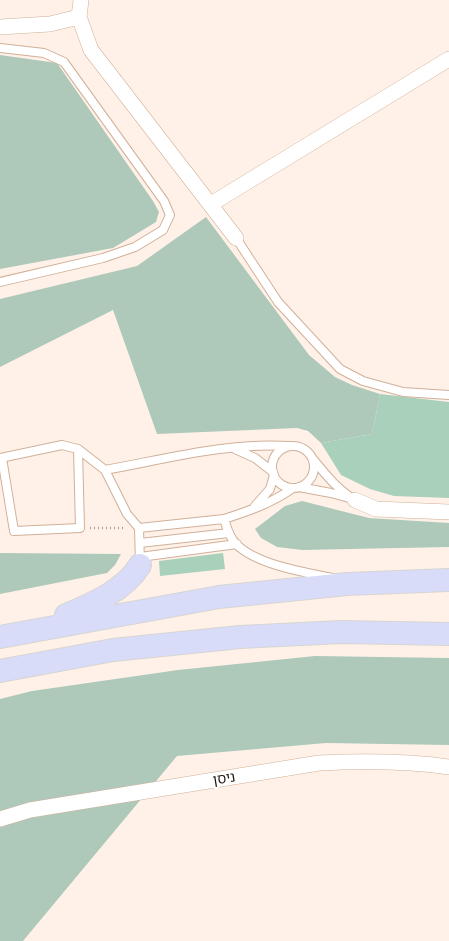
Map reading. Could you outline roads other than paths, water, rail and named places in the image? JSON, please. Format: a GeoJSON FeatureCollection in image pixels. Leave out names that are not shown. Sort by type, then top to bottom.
{"type":"FeatureCollection","features":[{"type":"Feature","properties":{"kind":"highway"},"geometry":{"type":"LineString","coordinates":[[25,632],[93,604],[134,575],[140,561]]}},
{"type":"Feature","properties":{"kind":"highway"},"geometry":{"type":"LineString","coordinates":[[0,637],[219,597],[280,590],[359,584],[449,580]]}},
{"type":"Feature","properties":{"kind":"highway"},"geometry":{"type":"LineString","coordinates":[[0,671],[113,650],[240,637],[341,632],[449,634]]}},
{"type":"Feature","properties":{"kind":"street"},"geometry":{"type":"LineString","coordinates":[[81,0],[79,17],[85,38],[91,50],[236,238]]}},
{"type":"Feature","properties":{"kind":"street"},"geometry":{"type":"LineString","coordinates":[[0,28],[50,24],[79,17]]}},
{"type":"Feature","properties":{"kind":"street"},"geometry":{"type":"LineString","coordinates":[[211,204],[449,59]]}},
{"type":"Feature","properties":{"kind":"street"},"geometry":{"type":"LineString","coordinates":[[355,500],[376,509],[449,512]]}},
{"type":"Feature","properties":{"kind":"street","name":"ניסן"},"geometry":{"type":"LineString","coordinates":[[0,818],[30,810],[319,763],[352,761],[423,764],[449,767]]}},
{"type":"Feature","properties":{"kind":"lane"},"geometry":{"type":"LineString","coordinates":[[0,48],[44,53],[64,62],[164,201],[170,215],[163,230],[135,247],[103,258],[0,282]]}},
{"type":"Feature","properties":{"kind":"lane"},"geometry":{"type":"LineString","coordinates":[[236,238],[278,302],[340,369],[363,381],[403,392],[449,395]]}},
{"type":"Feature","properties":{"kind":"lane"},"geometry":{"type":"LineString","coordinates":[[105,470],[226,448],[267,444],[290,446],[304,448],[329,479],[346,495],[355,500]]}},
{"type":"Feature","properties":{"kind":"lane"},"geometry":{"type":"LineString","coordinates":[[78,449],[80,528],[14,531],[1,458],[62,446],[78,449],[105,470],[127,514],[140,528],[140,561],[236,544]]}},
{"type":"Feature","properties":{"kind":"lane"},"geometry":{"type":"LineString","coordinates":[[252,510],[270,489],[274,474],[274,458],[284,448],[290,446]]}},
{"type":"Feature","properties":{"kind":"lane"},"geometry":{"type":"LineString","coordinates":[[226,448],[238,449],[255,458],[274,474],[281,484],[296,488],[331,493],[355,500]]}},
{"type":"Feature","properties":{"kind":"lane"},"geometry":{"type":"LineString","coordinates":[[140,528],[224,519],[252,510],[280,497],[310,479],[314,473],[313,459]]}},
{"type":"Feature","properties":{"kind":"lane"},"geometry":{"type":"LineString","coordinates":[[224,519],[228,533],[236,544],[258,558],[281,566],[359,584]]}},
{"type":"Feature","properties":{"kind":"lane"},"geometry":{"type":"LineString","coordinates":[[140,543],[228,533]]}}]}
